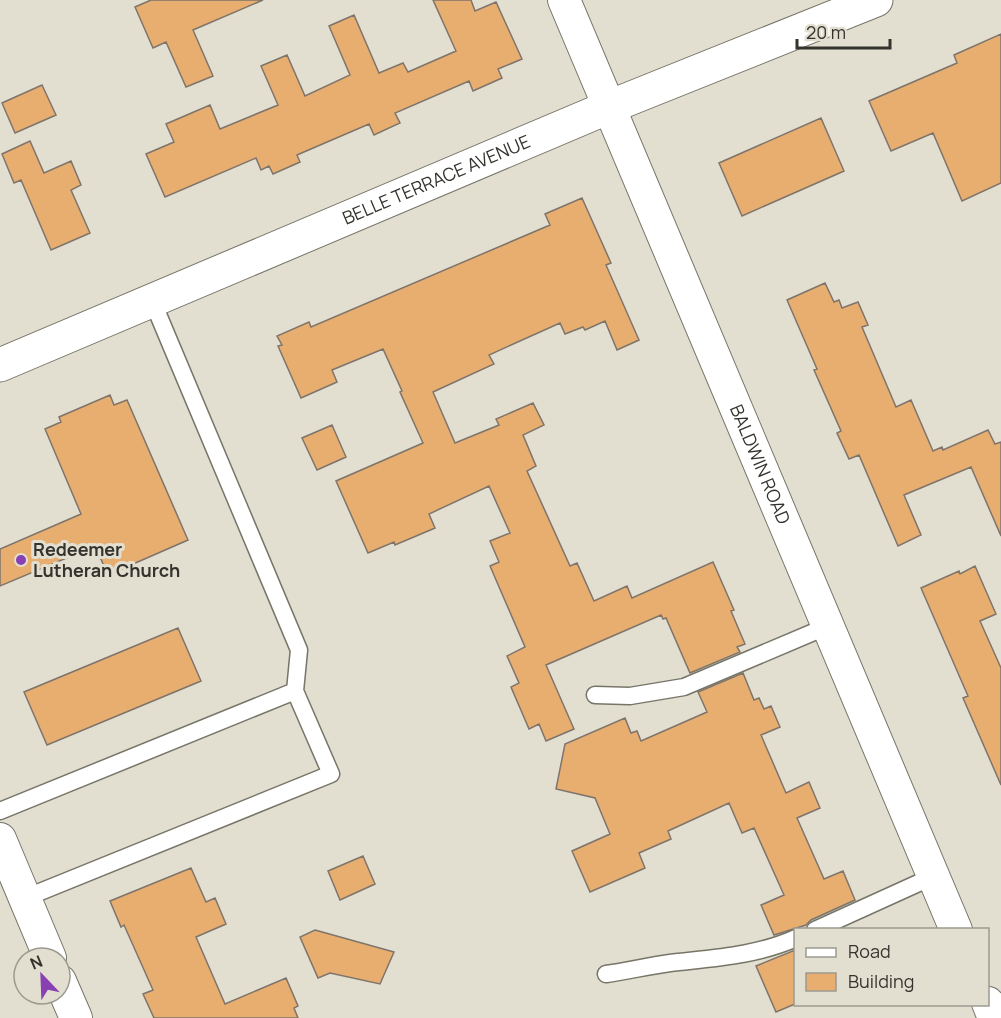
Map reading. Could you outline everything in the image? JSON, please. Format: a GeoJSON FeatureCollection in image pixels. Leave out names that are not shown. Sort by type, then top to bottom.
{"type":"FeatureCollection","features":[{"type":"Feature","properties":{"kind":"street","name":"BALDWIN ROAD"},"geometry":{"type":"LineString","coordinates":[[564,0],[955,928]]}},
{"type":"Feature","properties":{"kind":"street","name":"BELLE TERRACE AVENUE"},"geometry":{"type":"LineString","coordinates":[[0,365],[609,107],[876,0]]}},
{"type":"Feature","properties":{"kind":"street"},"geometry":{"type":"LineString","coordinates":[[0,839],[45,946]]}},
{"type":"Feature","properties":{"kind":"lane"},"geometry":{"type":"LineString","coordinates":[[25,898],[331,774],[296,691],[299,650],[152,300]]}},
{"type":"Feature","properties":{"kind":"lane"},"geometry":{"type":"LineString","coordinates":[[595,695],[630,696],[684,687],[828,626]]}},
{"type":"Feature","properties":{"kind":"lane"},"geometry":{"type":"LineString","coordinates":[[0,811],[296,691]]}},
{"type":"Feature","properties":{"kind":"lane"},"geometry":{"type":"LineString","coordinates":[[819,928],[934,876]]}},
{"type":"Feature","properties":{"kind":"lane"},"geometry":{"type":"LineString","coordinates":[[606,974],[668,963],[736,956],[794,938]]}},
{"type":"Feature","properties":{"kind":"building"},"geometry":{"type":"Polygon","coordinates":[[[151,0],[263,0],[193,30],[213,76],[186,87],[166,42],[153,48],[135,7],[151,0]]]}},
{"type":"Feature","properties":{"kind":"building"},"geometry":{"type":"Polygon","coordinates":[[[433,0],[471,0],[475,11],[496,2],[522,59],[498,69],[502,78],[473,91],[469,81],[395,113],[400,123],[374,135],[369,124],[297,155],[300,162],[273,174],[269,166],[261,170],[256,158],[165,197],[146,154],[174,142],[166,124],[210,105],[220,129],[278,105],[261,66],[287,55],[305,96],[350,75],[329,26],[354,15],[379,73],[403,63],[408,72],[456,51],[433,0]]]}},
{"type":"Feature","properties":{"kind":"building"},"geometry":{"type":"Polygon","coordinates":[[[1001,34],[1001,183],[962,201],[933,133],[891,151],[869,101],[957,63],[954,55],[1001,34]]]}},
{"type":"Feature","properties":{"kind":"building"},"geometry":{"type":"Polygon","coordinates":[[[42,85],[56,115],[15,133],[2,103],[42,85]]]}},
{"type":"Feature","properties":{"kind":"building"},"geometry":{"type":"Polygon","coordinates":[[[821,118],[844,171],[742,216],[719,163],[821,118]]]}},
{"type":"Feature","properties":{"kind":"building"},"geometry":{"type":"Polygon","coordinates":[[[30,141],[44,173],[71,161],[81,185],[71,190],[90,233],[51,250],[21,180],[14,183],[2,154],[30,141]]]}},
{"type":"Feature","properties":{"kind":"building"},"geometry":{"type":"Polygon","coordinates":[[[582,198],[611,263],[606,265],[639,340],[617,350],[605,321],[585,330],[583,327],[565,334],[560,323],[489,355],[494,364],[433,392],[455,443],[499,425],[496,419],[533,403],[544,425],[523,435],[536,466],[527,471],[570,566],[577,563],[594,601],[627,586],[632,598],[713,562],[734,610],[731,611],[745,644],[737,647],[740,652],[690,673],[666,618],[663,619],[661,615],[546,665],[574,729],[546,741],[539,724],[529,729],[511,687],[519,683],[507,656],[525,647],[490,566],[499,562],[490,541],[510,533],[489,486],[429,514],[435,528],[395,545],[394,542],[368,553],[336,481],[423,443],[400,392],[402,391],[383,349],[332,370],[337,382],[301,398],[278,346],[282,345],[277,336],[309,322],[311,327],[550,225],[545,214],[582,198]]]}},
{"type":"Feature","properties":{"kind":"building"},"geometry":{"type":"Polygon","coordinates":[[[825,283],[834,302],[839,300],[842,308],[858,302],[868,325],[862,327],[896,407],[911,400],[933,451],[942,447],[943,450],[988,430],[995,444],[1001,442],[1001,536],[971,467],[904,495],[921,535],[898,546],[859,455],[849,459],[837,433],[841,431],[787,300],[825,283]]]}},
{"type":"Feature","properties":{"kind":"building"},"geometry":{"type":"Polygon","coordinates":[[[110,395],[114,405],[127,400],[188,540],[108,575],[95,546],[0,586],[0,549],[81,514],[45,429],[61,422],[59,417],[110,395]]]}},
{"type":"Feature","properties":{"kind":"building"},"geometry":{"type":"Polygon","coordinates":[[[332,425],[346,457],[317,470],[302,438],[332,425]]]}},
{"type":"Feature","properties":{"kind":"building"},"geometry":{"type":"Polygon","coordinates":[[[975,566],[996,614],[980,621],[1001,668],[1001,785],[963,698],[968,696],[921,588],[975,566]]]}},
{"type":"Feature","properties":{"kind":"building"},"geometry":{"type":"Polygon","coordinates":[[[178,628],[201,681],[47,745],[24,692],[178,628]]]}},
{"type":"Feature","properties":{"kind":"building"},"geometry":{"type":"Polygon","coordinates":[[[743,673],[754,700],[759,698],[764,709],[771,706],[780,727],[761,735],[786,793],[809,782],[820,808],[797,818],[824,879],[843,871],[855,900],[811,920],[806,925],[774,935],[761,905],[784,895],[754,828],[742,833],[729,803],[668,831],[671,839],[639,853],[645,868],[590,892],[572,851],[610,834],[595,798],[556,789],[565,744],[625,718],[631,733],[637,731],[641,741],[707,712],[698,692],[743,673]]]}},
{"type":"Feature","properties":{"kind":"building"},"geometry":{"type":"Polygon","coordinates":[[[363,856],[375,884],[340,900],[328,871],[363,856]]]}},
{"type":"Feature","properties":{"kind":"building"},"geometry":{"type":"Polygon","coordinates":[[[191,868],[206,902],[215,898],[226,924],[196,937],[225,1004],[286,978],[298,1006],[294,1008],[298,1018],[154,1018],[143,994],[153,990],[124,925],[121,927],[110,901],[191,868]]]}},
{"type":"Feature","properties":{"kind":"building"},"geometry":{"type":"Polygon","coordinates":[[[315,930],[394,952],[380,984],[330,973],[318,978],[300,937],[315,930]]]}},
{"type":"Feature","properties":{"kind":"building"},"geometry":{"type":"Polygon","coordinates":[[[794,950],[794,1004],[776,1012],[756,966],[794,950]]]}},
{"type":"Feature","properties":{"kind":"place","name":"Redeemer Lutheran Church"},"geometry":{"type":"Point","coordinates":[21,560]}}]}
